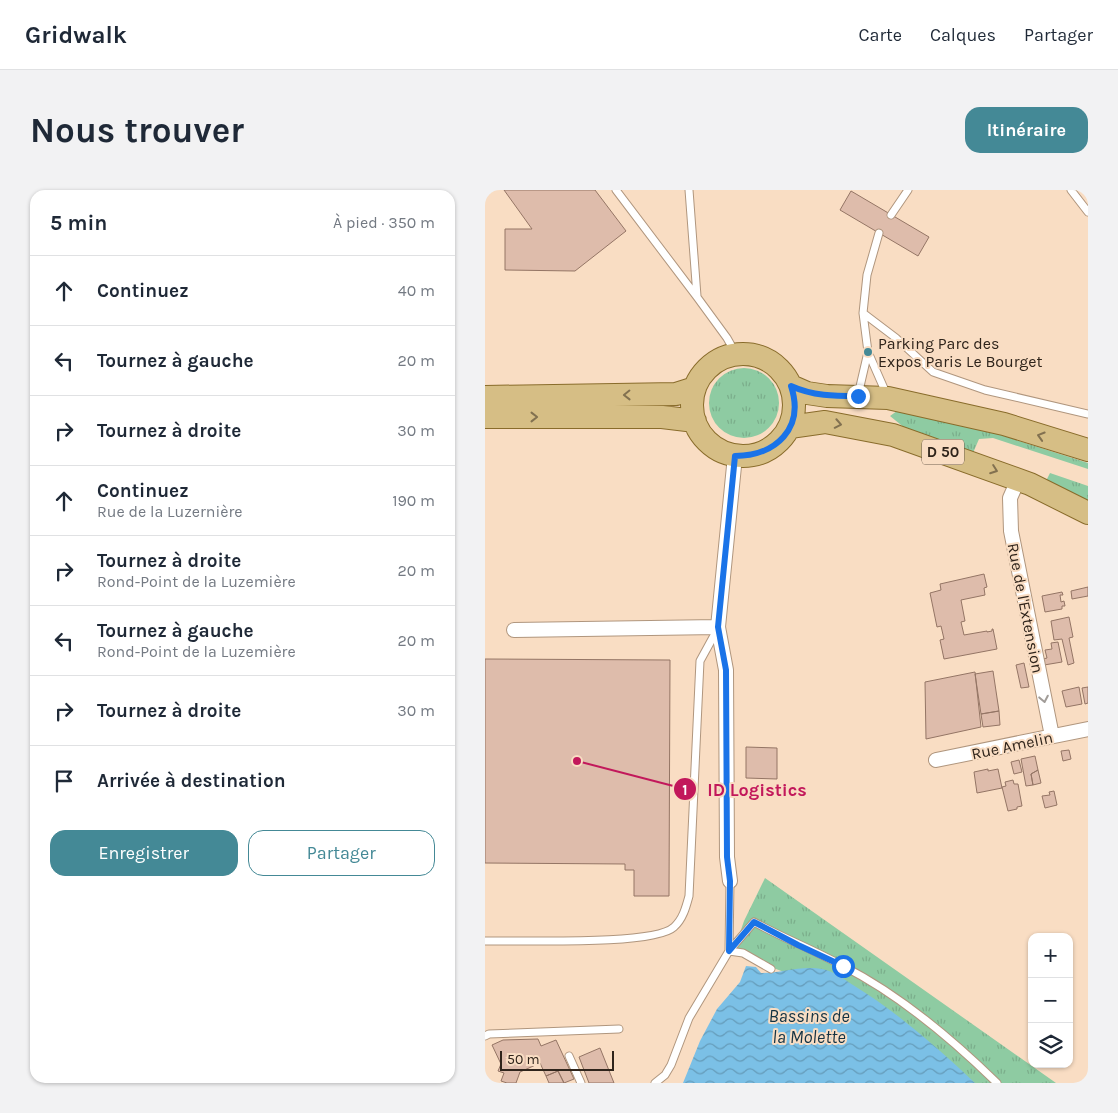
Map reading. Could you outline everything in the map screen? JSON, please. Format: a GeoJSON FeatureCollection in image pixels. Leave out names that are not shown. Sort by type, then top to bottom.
{"type":"FeatureCollection","features":[{"type":"Feature","properties":{"kind":"main road"},"geometry":{"type":"LineString","coordinates":[[736,354],[749,354],[762,357],[774,363],[783,372],[791,386],[795,408],[790,426],[777,444],[765,452],[750,456],[735,456],[724,452],[713,447],[705,439],[695,421],[692,404],[695,388],[705,370],[714,362],[725,357],[736,354]]}},
{"type":"Feature","properties":{"kind":"main road","name":"D 50"},"geometry":{"type":"LineString","coordinates":[[791,386],[807,393],[827,396],[888,398],[1005,424],[1088,450]]}},
{"type":"Feature","properties":{"kind":"main road"},"geometry":{"type":"LineString","coordinates":[[485,397],[676,394],[695,388]]}},
{"type":"Feature","properties":{"kind":"main road"},"geometry":{"type":"LineString","coordinates":[[485,417],[662,417],[695,421]]}},
{"type":"Feature","properties":{"kind":"main road","name":"D 50"},"geometry":{"type":"LineString","coordinates":[[790,426],[825,422],[893,435],[1018,480],[1088,513]]}},
{"type":"Feature","properties":{"kind":"street"},"geometry":{"type":"LineString","coordinates":[[730,881],[727,857],[726,670],[718,627],[735,456]]}},
{"type":"Feature","properties":{"kind":"street","name":"Rue de l'Extension"},"geometry":{"type":"LineString","coordinates":[[1018,480],[1011,498],[1011,531],[1052,736]]}},
{"type":"Feature","properties":{"kind":"street"},"geometry":{"type":"LineString","coordinates":[[514,630],[718,627]]}},
{"type":"Feature","properties":{"kind":"street","name":"Rue Amelin"},"geometry":{"type":"LineString","coordinates":[[936,760],[1088,729]]}},
{"type":"Feature","properties":{"kind":"lane"},"geometry":{"type":"LineString","coordinates":[[616,190],[697,297],[736,354]]}},
{"type":"Feature","properties":{"kind":"lane"},"geometry":{"type":"LineString","coordinates":[[689,190],[697,297]]}},
{"type":"Feature","properties":{"kind":"lane"},"geometry":{"type":"LineString","coordinates":[[891,215],[908,190]]}},
{"type":"Feature","properties":{"kind":"lane"},"geometry":{"type":"LineString","coordinates":[[1071,190],[1088,212]]}},
{"type":"Feature","properties":{"kind":"lane"},"geometry":{"type":"LineString","coordinates":[[879,233],[867,275],[863,312],[869,352],[888,398]]}},
{"type":"Feature","properties":{"kind":"lane"},"geometry":{"type":"LineString","coordinates":[[863,312],[896,338],[933,372],[985,390],[1088,414]]}},
{"type":"Feature","properties":{"kind":"lane"},"geometry":{"type":"LineString","coordinates":[[858,396],[869,352]]}},
{"type":"Feature","properties":{"kind":"lane"},"geometry":{"type":"LineString","coordinates":[[485,940],[631,940],[662,935],[674,928],[683,915],[689,896],[700,661],[718,627]]}},
{"type":"Feature","properties":{"kind":"lane"},"geometry":{"type":"LineString","coordinates":[[729,951],[730,881]]}},
{"type":"Feature","properties":{"kind":"lane"},"geometry":{"type":"LineString","coordinates":[[655,1083],[665,1075],[671,1065],[689,1018],[729,951],[754,922],[843,966],[885,991],[940,1033],[997,1083]]}},
{"type":"Feature","properties":{"kind":"lane"},"geometry":{"type":"LineString","coordinates":[[729,951],[743,953],[771,969]]}},
{"type":"Feature","properties":{"kind":"lane"},"geometry":{"type":"LineString","coordinates":[[485,1036],[489,1034],[619,1029]]}},
{"type":"Feature","properties":{"kind":"lane"},"geometry":{"type":"LineString","coordinates":[[569,1056],[581,1083]]}},
{"type":"Feature","properties":{"kind":"green space"},"geometry":{"type":"Polygon","coordinates":[[[744,368],[763,374],[773,384],[779,403],[773,422],[763,432],[744,438],[725,432],[715,422],[709,403],[715,384],[725,374],[744,368]]]}},
{"type":"Feature","properties":{"kind":"green space"},"geometry":{"type":"Polygon","coordinates":[[[897,411],[979,428],[1088,463],[1088,469],[993,438],[979,439],[973,453],[906,429],[890,416],[897,411]]]}},
{"type":"Feature","properties":{"kind":"green space"},"geometry":{"type":"Polygon","coordinates":[[[1050,473],[1088,486],[1088,506],[1046,481],[1050,473]]]}},
{"type":"Feature","properties":{"kind":"green space"},"geometry":{"type":"Polygon","coordinates":[[[765,878],[1028,1063],[1028,1068],[1035,1068],[1056,1083],[965,1083],[784,972],[733,953],[744,921],[765,878]]]}},
{"type":"Feature","properties":{"kind":"water","name":"Bassins de la Molette"},"geometry":{"type":"Polygon","coordinates":[[[746,966],[756,967],[761,973],[814,968],[834,973],[901,1018],[975,1083],[683,1083],[700,1041],[717,1009],[740,982],[746,966]]]}},
{"type":"Feature","properties":{"kind":"building"},"geometry":{"type":"Polygon","coordinates":[[[504,190],[595,190],[626,231],[575,271],[505,270],[505,229],[532,229],[504,190]]]}},
{"type":"Feature","properties":{"kind":"building"},"geometry":{"type":"Polygon","coordinates":[[[851,191],[929,237],[918,256],[840,210],[851,191]]]}},
{"type":"Feature","properties":{"kind":"building"},"geometry":{"type":"Polygon","coordinates":[[[984,574],[987,587],[984,588],[985,595],[961,600],[965,621],[961,622],[964,635],[992,631],[993,629],[997,649],[944,659],[940,640],[944,639],[941,626],[937,627],[930,593],[941,590],[940,584],[984,574]]]}},
{"type":"Feature","properties":{"kind":"building"},"geometry":{"type":"Polygon","coordinates":[[[1088,587],[1088,596],[1072,599],[1071,591],[1088,587]]]}},
{"type":"Feature","properties":{"kind":"building"},"geometry":{"type":"Polygon","coordinates":[[[1062,592],[1063,595],[1060,595],[1061,602],[1064,601],[1065,606],[1062,606],[1062,609],[1045,612],[1042,596],[1062,592]]]}},
{"type":"Feature","properties":{"kind":"building"},"geometry":{"type":"Polygon","coordinates":[[[1069,617],[1073,637],[1069,638],[1074,663],[1068,665],[1062,639],[1054,640],[1051,621],[1069,617]]]}},
{"type":"Feature","properties":{"kind":"building"},"geometry":{"type":"Polygon","coordinates":[[[1058,642],[1062,662],[1044,665],[1043,659],[1047,658],[1045,650],[1052,649],[1051,643],[1058,642]]]}},
{"type":"Feature","properties":{"kind":"building"},"geometry":{"type":"Polygon","coordinates":[[[485,659],[670,660],[669,896],[634,896],[634,870],[625,870],[625,864],[485,863],[485,659]]]}},
{"type":"Feature","properties":{"kind":"building"},"geometry":{"type":"Polygon","coordinates":[[[1024,663],[1029,687],[1021,688],[1016,665],[1024,663]]]}},
{"type":"Feature","properties":{"kind":"building"},"geometry":{"type":"Polygon","coordinates":[[[993,671],[999,711],[981,714],[975,674],[993,671]]]}},
{"type":"Feature","properties":{"kind":"building"},"geometry":{"type":"Polygon","coordinates":[[[975,672],[981,727],[926,739],[925,682],[975,672]]]}},
{"type":"Feature","properties":{"kind":"building"},"geometry":{"type":"Polygon","coordinates":[[[1079,687],[1082,704],[1066,707],[1062,691],[1079,687]]]}},
{"type":"Feature","properties":{"kind":"building"},"geometry":{"type":"Polygon","coordinates":[[[1088,687],[1088,703],[1085,704],[1082,688],[1088,687]]]}},
{"type":"Feature","properties":{"kind":"building"},"geometry":{"type":"Polygon","coordinates":[[[999,711],[1000,725],[983,727],[981,714],[999,711]]]}},
{"type":"Feature","properties":{"kind":"building"},"geometry":{"type":"Polygon","coordinates":[[[746,747],[777,748],[777,779],[746,778],[746,747]]]}},
{"type":"Feature","properties":{"kind":"building"},"geometry":{"type":"Polygon","coordinates":[[[1069,750],[1071,759],[1063,761],[1061,751],[1069,750]]]}},
{"type":"Feature","properties":{"kind":"building"},"geometry":{"type":"Polygon","coordinates":[[[1035,756],[1038,770],[1031,774],[1033,785],[1026,786],[1021,759],[1035,756]]]}},
{"type":"Feature","properties":{"kind":"building"},"geometry":{"type":"Polygon","coordinates":[[[1019,760],[1022,772],[1014,774],[1011,762],[1019,760]]]}},
{"type":"Feature","properties":{"kind":"building"},"geometry":{"type":"Polygon","coordinates":[[[988,769],[988,771],[998,769],[1002,788],[977,793],[974,772],[988,769]]]}},
{"type":"Feature","properties":{"kind":"building"},"geometry":{"type":"Polygon","coordinates":[[[1038,770],[1041,783],[1033,785],[1031,774],[1038,770]]]}},
{"type":"Feature","properties":{"kind":"building"},"geometry":{"type":"Polygon","coordinates":[[[1013,780],[1014,784],[1018,784],[1022,806],[1008,811],[1002,787],[1006,786],[1005,782],[1013,780]]]}},
{"type":"Feature","properties":{"kind":"building"},"geometry":{"type":"Polygon","coordinates":[[[1054,791],[1057,805],[1045,808],[1042,796],[1050,795],[1049,792],[1054,791]]]}},
{"type":"Feature","properties":{"kind":"building"},"geometry":{"type":"Polygon","coordinates":[[[538,1039],[541,1046],[556,1040],[574,1079],[564,1083],[558,1071],[546,1076],[540,1063],[520,1072],[516,1083],[501,1081],[504,1073],[498,1071],[501,1064],[492,1045],[503,1040],[538,1039]]]}},
{"type":"Feature","properties":{"kind":"building"},"geometry":{"type":"Polygon","coordinates":[[[600,1048],[614,1083],[589,1083],[579,1057],[600,1048]]]}},
{"type":"Feature","properties":{"kind":"building"},"geometry":{"type":"Polygon","coordinates":[[[558,1071],[564,1083],[549,1083],[546,1076],[558,1071]]]}},
{"type":"Feature","properties":{"kind":"place","name":"Parking Parc des Expos Paris Le Bourget"},"geometry":{"type":"Point","coordinates":[868,352]}},
{"type":"Feature","properties":{"kind":"place","name":"ID Logistics"},"geometry":{"type":"Point","coordinates":[577,761]}},
{"type":"Feature","properties":{"kind":"route"},"geometry":{"type":"LineString","coordinates":[[843,966],[754,922],[729,951],[730,881],[727,857],[726,670],[718,627],[735,456],[750,456],[765,452],[777,444],[784,436],[793,421],[795,408],[791,386],[807,393],[827,396],[858,396]]}}]}
